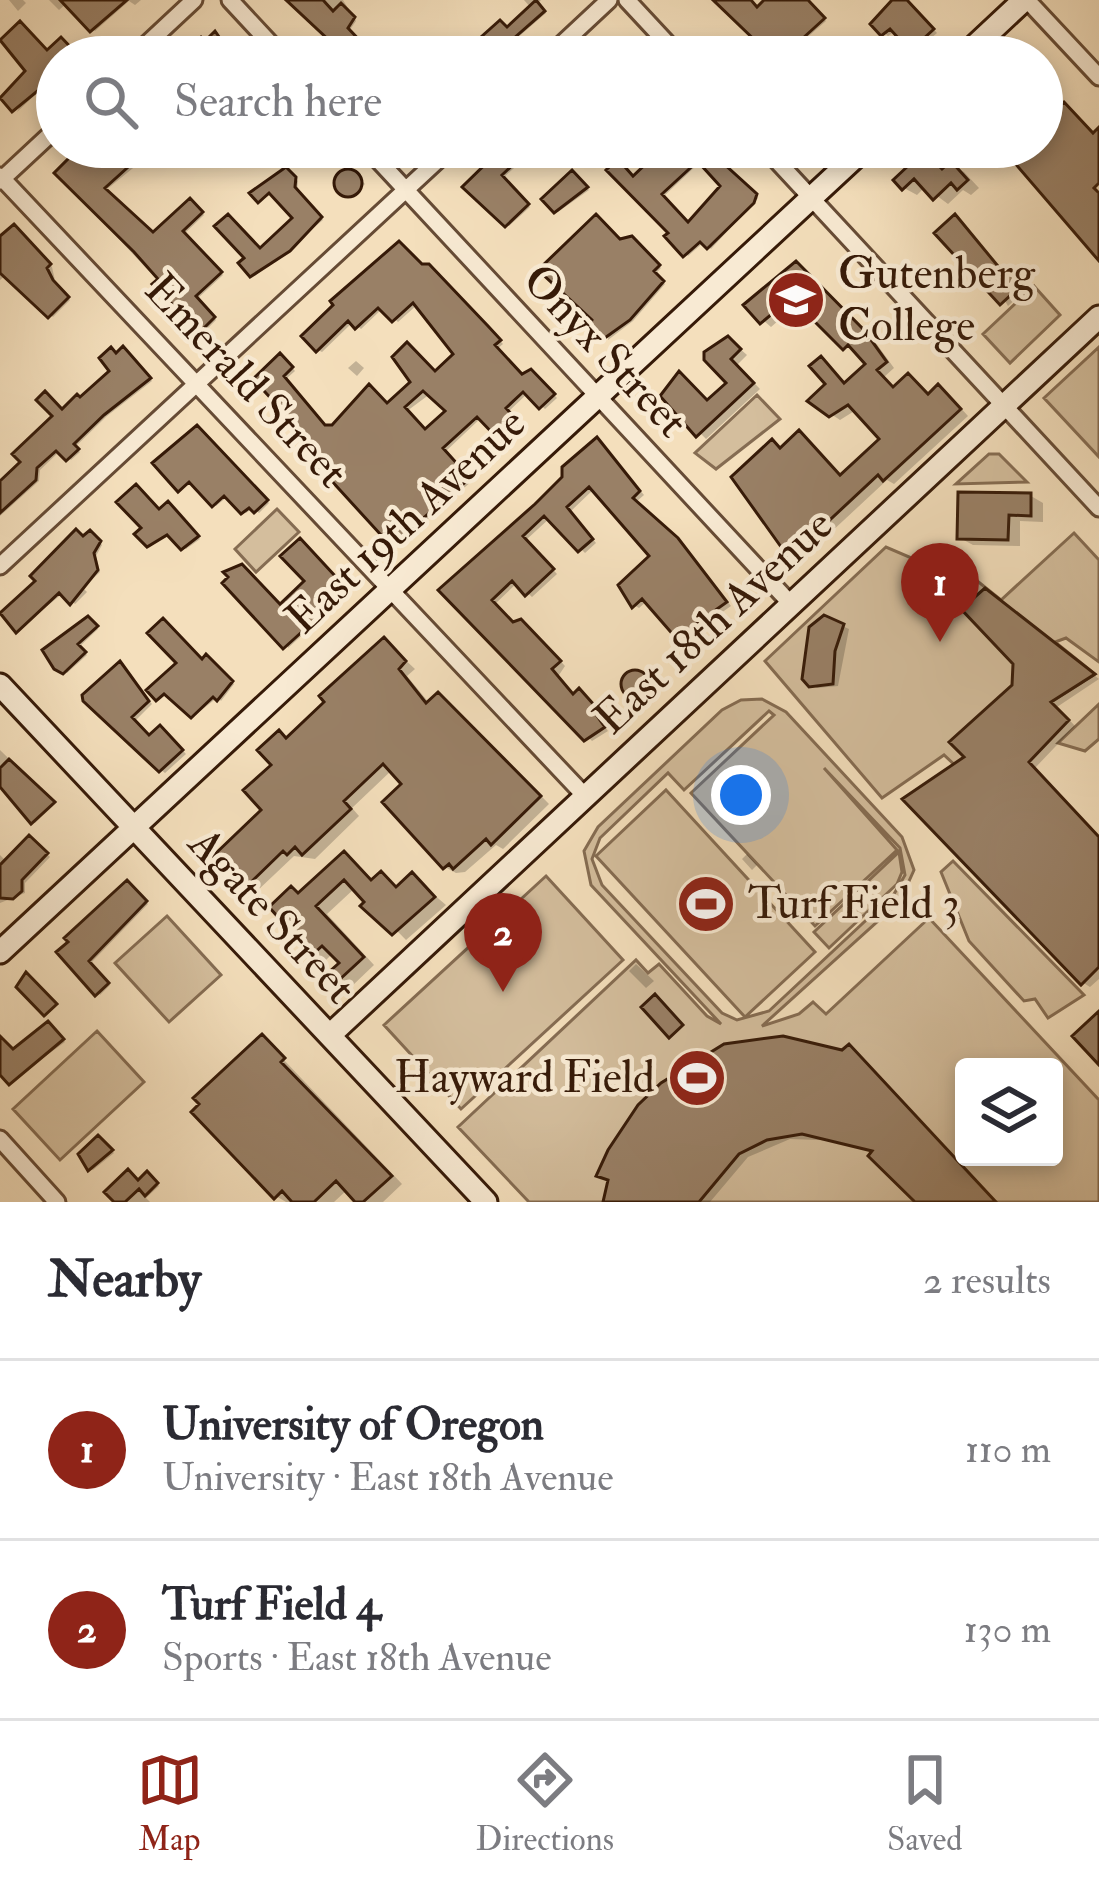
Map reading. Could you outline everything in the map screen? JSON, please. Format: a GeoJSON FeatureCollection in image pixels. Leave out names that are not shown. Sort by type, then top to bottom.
{"type":"FeatureCollection","features":[{"type":"Feature","properties":{"kind":"street"},"geometry":{"type":"LineString","coordinates":[[155,36],[194,0]]}},
{"type":"Feature","properties":{"kind":"street"},"geometry":{"type":"LineString","coordinates":[[230,0],[263,36]]}},
{"type":"Feature","properties":{"kind":"street"},"geometry":{"type":"LineString","coordinates":[[570,36],[609,0]]}},
{"type":"Feature","properties":{"kind":"street"},"geometry":{"type":"LineString","coordinates":[[627,0],[660,36]]}},
{"type":"Feature","properties":{"kind":"street"},"geometry":{"type":"LineString","coordinates":[[986,36],[1026,0],[1060,36]]}},
{"type":"Feature","properties":{"kind":"street"},"geometry":{"type":"LineString","coordinates":[[1063,39],[1099,77]]}},
{"type":"Feature","properties":{"kind":"street"},"geometry":{"type":"LineString","coordinates":[[1,179],[36,147]]}},
{"type":"Feature","properties":{"kind":"street","name":"Onyx Street"},"geometry":{"type":"LineString","coordinates":[[386,168],[791,604]]}},
{"type":"Feature","properties":{"kind":"street"},"geometry":{"type":"LineString","coordinates":[[0,566],[430,168]]}},
{"type":"Feature","properties":{"kind":"street"},"geometry":{"type":"LineString","coordinates":[[783,168],[1099,508]]}},
{"type":"Feature","properties":{"kind":"street","name":"East 19th Avenue"},"geometry":{"type":"LineString","coordinates":[[0,952],[843,168]]}},
{"type":"Feature","properties":{"kind":"street","name":"Emerald Street"},"geometry":{"type":"LineString","coordinates":[[1,179],[199,381],[585,796]]}},
{"type":"Feature","properties":{"kind":"street","name":"East 18th Avenue"},"geometry":{"type":"LineString","coordinates":[[330,1035],[1099,317]]}},
{"type":"Feature","properties":{"kind":"street","name":"Agate Street"},"geometry":{"type":"LineString","coordinates":[[0,685],[486,1202]]}},
{"type":"Feature","properties":{"kind":"street"},"geometry":{"type":"LineString","coordinates":[[0,1139],[57,1202]]}},
{"type":"Feature","properties":{"kind":"shaded area"},"geometry":{"type":"Polygon","coordinates":[[[1034,286],[1060,315],[1010,363],[983,334],[1034,286]]]}},
{"type":"Feature","properties":{"kind":"shaded area"},"geometry":{"type":"Polygon","coordinates":[[[1099,347],[1099,457],[1044,398],[1099,347]]]}},
{"type":"Feature","properties":{"kind":"shaded area"},"geometry":{"type":"Polygon","coordinates":[[[757,395],[780,419],[716,469],[695,453],[757,395]]]}},
{"type":"Feature","properties":{"kind":"shaded area"},"geometry":{"type":"Polygon","coordinates":[[[989,454],[999,454],[1027,482],[956,484],[989,454]]]}},
{"type":"Feature","properties":{"kind":"shaded area"},"geometry":{"type":"Polygon","coordinates":[[[277,509],[299,532],[256,572],[235,549],[277,509]]]}},
{"type":"Feature","properties":{"kind":"shaded area"},"geometry":{"type":"Polygon","coordinates":[[[1074,533],[1099,560],[1099,662],[1066,638],[1055,642],[1095,674],[982,746],[958,768],[944,755],[882,798],[765,661],[886,547],[923,563],[971,568],[971,576],[1001,600],[1074,533]]]}},
{"type":"Feature","properties":{"kind":"shaded area"},"geometry":{"type":"Polygon","coordinates":[[[762,699],[786,712],[902,837],[914,870],[900,901],[762,1026],[799,1014],[813,1002],[826,1014],[929,918],[1060,1058],[955,1058],[955,1166],[1063,1166],[1063,1061],[1099,1100],[1099,1202],[529,1202],[458,1127],[636,960],[648,973],[659,964],[707,1016],[721,1024],[591,885],[584,851],[598,827],[722,710],[741,700],[762,699]],[[769,711],[684,790],[668,773],[600,838],[592,859],[602,885],[722,1013],[737,1020],[769,1011],[894,894],[905,875],[900,848],[824,768],[897,850],[815,926],[691,793],[774,715],[769,711]]]}},
{"type":"Feature","properties":{"kind":"shaded area"},"geometry":{"type":"Polygon","coordinates":[[[1099,704],[1099,739],[1085,751],[1058,743],[1099,704]]]}},
{"type":"Feature","properties":{"kind":"shaded area","name":"Turf Field 3"},"geometry":{"type":"Polygon","coordinates":[[[666,790],[815,952],[745,1017],[596,856],[666,790]]]}},
{"type":"Feature","properties":{"kind":"shaded area"},"geometry":{"type":"Polygon","coordinates":[[[899,852],[902,872],[897,884],[829,948],[814,932],[899,852]]]}},
{"type":"Feature","properties":{"kind":"shaded area"},"geometry":{"type":"Polygon","coordinates":[[[953,861],[1084,995],[1048,1018],[1035,999],[1024,1001],[969,941],[941,872],[953,861]]]}},
{"type":"Feature","properties":{"kind":"shaded area"},"geometry":{"type":"Polygon","coordinates":[[[546,876],[623,960],[461,1109],[384,1025],[546,876]]]}},
{"type":"Feature","properties":{"kind":"shaded area"},"geometry":{"type":"Polygon","coordinates":[[[167,916],[221,975],[169,1022],[115,963],[167,916]]]}},
{"type":"Feature","properties":{"kind":"shaded area"},"geometry":{"type":"Polygon","coordinates":[[[97,1031],[144,1082],[60,1160],[13,1109],[97,1031]]]}},
{"type":"Feature","properties":{"kind":"building"},"geometry":{"type":"Polygon","coordinates":[[[60,0],[127,0],[90,32],[60,0]]]}},
{"type":"Feature","properties":{"kind":"building"},"geometry":{"type":"Polygon","coordinates":[[[286,0],[323,0],[333,11],[341,3],[355,17],[348,28],[356,36],[325,36],[286,0]]]}},
{"type":"Feature","properties":{"kind":"building"},"geometry":{"type":"Polygon","coordinates":[[[536,0],[545,11],[516,36],[482,36],[500,20],[507,27],[536,0]]]}},
{"type":"Feature","properties":{"kind":"building"},"geometry":{"type":"Polygon","coordinates":[[[713,0],[751,0],[757,7],[764,0],[808,0],[825,18],[805,36],[750,36],[713,0]]]}},
{"type":"Feature","properties":{"kind":"building"},"geometry":{"type":"Polygon","coordinates":[[[892,0],[907,0],[934,29],[926,36],[896,36],[890,29],[881,36],[870,24],[892,0]]]}},
{"type":"Feature","properties":{"kind":"building"},"geometry":{"type":"Polygon","coordinates":[[[20,21],[36,38],[36,92],[12,112],[0,98],[25,71],[0,40],[20,21]]]}},
{"type":"Feature","properties":{"kind":"building"},"geometry":{"type":"Polygon","coordinates":[[[1063,103],[1093,133],[1099,127],[1099,183],[1094,188],[1099,193],[1099,261],[1019,168],[1063,168],[1063,103]]]}},
{"type":"Feature","properties":{"kind":"building"},"geometry":{"type":"Polygon","coordinates":[[[59,168],[127,168],[105,188],[153,232],[190,198],[203,212],[183,231],[222,272],[196,296],[215,317],[200,332],[152,284],[158,279],[134,252],[54,173],[59,168]]]}},
{"type":"Feature","properties":{"kind":"building"},"geometry":{"type":"Polygon","coordinates":[[[287,168],[296,177],[295,187],[322,217],[290,251],[250,277],[238,263],[244,258],[214,226],[228,214],[260,248],[292,218],[269,193],[258,203],[249,193],[287,168]]]}},
{"type":"Feature","properties":{"kind":"building"},"geometry":{"type":"Polygon","coordinates":[[[481,168],[510,168],[502,175],[529,204],[505,227],[462,187],[481,168]]]}},
{"type":"Feature","properties":{"kind":"building"},"geometry":{"type":"Polygon","coordinates":[[[626,168],[633,176],[641,168],[690,168],[662,194],[688,222],[720,186],[704,168],[728,168],[757,194],[754,203],[707,249],[700,242],[683,257],[664,236],[668,233],[606,170],[626,168]]]}},
{"type":"Feature","properties":{"kind":"building"},"geometry":{"type":"Polygon","coordinates":[[[906,168],[957,168],[968,180],[957,190],[951,183],[933,200],[914,179],[902,190],[893,180],[906,168]]]}},
{"type":"Feature","properties":{"kind":"building"},"geometry":{"type":"Polygon","coordinates":[[[348,169],[358,173],[362,183],[358,193],[348,197],[338,193],[334,183],[338,173],[348,169]]]}},
{"type":"Feature","properties":{"kind":"building"},"geometry":{"type":"Polygon","coordinates":[[[572,170],[588,187],[554,213],[541,199],[572,170]]]}},
{"type":"Feature","properties":{"kind":"building"},"geometry":{"type":"Polygon","coordinates":[[[596,214],[620,239],[632,236],[660,265],[654,271],[664,281],[630,320],[602,340],[590,327],[592,320],[538,270],[596,214]]]}},
{"type":"Feature","properties":{"kind":"building"},"geometry":{"type":"Polygon","coordinates":[[[955,214],[1002,271],[1013,267],[1026,281],[1000,305],[934,233],[955,214]]]}},
{"type":"Feature","properties":{"kind":"building"},"geometry":{"type":"Polygon","coordinates":[[[14,224],[51,264],[47,268],[53,280],[69,297],[48,318],[0,273],[0,236],[14,224]]]}},
{"type":"Feature","properties":{"kind":"building"},"geometry":{"type":"Polygon","coordinates":[[[399,241],[422,264],[429,264],[501,340],[495,345],[522,374],[531,369],[555,394],[539,409],[523,392],[506,408],[522,426],[502,443],[477,417],[443,448],[470,478],[391,546],[318,466],[323,462],[308,447],[312,443],[253,379],[280,353],[293,367],[284,376],[325,425],[332,425],[369,384],[387,403],[410,382],[392,357],[407,342],[435,371],[453,354],[413,303],[392,322],[378,308],[355,329],[348,321],[316,352],[301,336],[333,305],[330,301],[399,241]],[[423,391],[405,407],[425,429],[445,411],[423,391]]]}},
{"type":"Feature","properties":{"kind":"building"},"geometry":{"type":"Polygon","coordinates":[[[796,261],[864,330],[887,362],[877,370],[893,387],[908,373],[928,394],[938,384],[961,409],[883,481],[878,475],[789,558],[731,477],[772,439],[780,448],[799,430],[840,475],[879,439],[848,405],[829,417],[807,401],[825,384],[809,366],[821,356],[844,383],[865,364],[848,345],[843,350],[791,298],[760,324],[743,305],[796,261]]]}},
{"type":"Feature","properties":{"kind":"building"},"geometry":{"type":"Polygon","coordinates":[[[728,336],[741,349],[731,359],[754,383],[696,437],[660,396],[679,371],[707,400],[726,383],[704,360],[704,352],[728,336]]]}},
{"type":"Feature","properties":{"kind":"building"},"geometry":{"type":"Polygon","coordinates":[[[123,346],[151,378],[74,444],[79,449],[66,461],[56,451],[37,468],[36,480],[0,513],[0,481],[20,462],[12,454],[52,416],[36,400],[45,391],[62,409],[109,371],[99,358],[111,347],[116,353],[123,346]]]}},
{"type":"Feature","properties":{"kind":"building"},"geometry":{"type":"Polygon","coordinates":[[[197,425],[268,500],[254,513],[249,508],[241,514],[224,496],[212,507],[189,482],[178,492],[152,463],[197,425]]]}},
{"type":"Feature","properties":{"kind":"building"},"geometry":{"type":"Polygon","coordinates":[[[597,437],[640,491],[633,498],[678,538],[727,602],[676,638],[642,599],[632,608],[618,585],[649,556],[589,487],[567,507],[593,539],[578,552],[544,516],[523,536],[554,569],[525,596],[512,581],[492,600],[513,622],[521,619],[561,661],[552,669],[573,694],[579,688],[595,706],[592,709],[605,727],[584,741],[438,590],[535,504],[562,477],[562,467],[597,437]]]}},
{"type":"Feature","properties":{"kind":"building"},"geometry":{"type":"Polygon","coordinates":[[[136,484],[159,509],[168,501],[199,536],[181,550],[167,535],[147,547],[134,534],[141,528],[116,502],[136,484]]]}},
{"type":"Feature","properties":{"kind":"building"},"geometry":{"type":"Polygon","coordinates":[[[958,492],[1031,493],[1031,516],[1009,515],[1008,540],[957,539],[958,492]]]}},
{"type":"Feature","properties":{"kind":"building"},"geometry":{"type":"Polygon","coordinates":[[[76,529],[83,536],[90,530],[101,541],[94,553],[98,570],[70,605],[59,593],[16,633],[0,613],[35,581],[30,576],[76,529]]]}},
{"type":"Feature","properties":{"kind":"building"},"geometry":{"type":"Polygon","coordinates":[[[300,538],[348,590],[283,649],[222,583],[228,577],[223,572],[242,564],[280,604],[304,581],[280,556],[300,538]]]}},
{"type":"Feature","properties":{"kind":"building"},"geometry":{"type":"Polygon","coordinates":[[[985,588],[1095,674],[1051,702],[1069,720],[1029,762],[1099,837],[1099,967],[1081,985],[902,799],[964,757],[949,742],[1012,685],[1013,664],[961,609],[985,588]]]}},
{"type":"Feature","properties":{"kind":"building"},"geometry":{"type":"Polygon","coordinates":[[[824,615],[844,624],[835,651],[833,684],[809,687],[802,679],[809,627],[824,615]]]}},
{"type":"Feature","properties":{"kind":"building"},"geometry":{"type":"Polygon","coordinates":[[[88,616],[98,626],[78,644],[86,652],[63,674],[42,650],[88,616]]]}},
{"type":"Feature","properties":{"kind":"building"},"geometry":{"type":"Polygon","coordinates":[[[163,618],[202,659],[206,654],[233,681],[217,701],[213,697],[191,718],[164,694],[156,701],[146,690],[176,663],[147,633],[163,618]]]}},
{"type":"Feature","properties":{"kind":"building"},"geometry":{"type":"Polygon","coordinates":[[[384,637],[406,661],[399,669],[426,703],[438,692],[541,796],[491,845],[486,839],[453,869],[449,864],[443,869],[382,802],[401,784],[383,764],[344,801],[351,809],[302,855],[295,847],[287,855],[283,851],[244,889],[213,856],[261,810],[243,790],[271,765],[257,750],[279,730],[286,738],[324,702],[319,696],[384,637]]]}},
{"type":"Feature","properties":{"kind":"building"},"geometry":{"type":"Polygon","coordinates":[[[120,661],[149,701],[132,717],[149,735],[160,725],[183,750],[159,772],[83,701],[82,695],[120,661]]]}},
{"type":"Feature","properties":{"kind":"building"},"geometry":{"type":"Polygon","coordinates":[[[635,670],[645,674],[649,684],[645,694],[635,698],[625,694],[621,684],[625,674],[635,670]]]}},
{"type":"Feature","properties":{"kind":"building"},"geometry":{"type":"Polygon","coordinates":[[[9,759],[55,802],[31,824],[0,787],[0,768],[9,759]]]}},
{"type":"Feature","properties":{"kind":"building"},"geometry":{"type":"Polygon","coordinates":[[[29,835],[48,853],[22,880],[22,891],[13,899],[0,898],[0,865],[29,835]]]}},
{"type":"Feature","properties":{"kind":"building"},"geometry":{"type":"Polygon","coordinates":[[[344,851],[371,880],[381,871],[396,887],[412,872],[435,897],[392,935],[360,906],[364,902],[344,880],[316,906],[364,957],[338,981],[329,972],[339,963],[322,946],[312,955],[269,907],[291,886],[298,893],[344,851]]]}},
{"type":"Feature","properties":{"kind":"building"},"geometry":{"type":"Polygon","coordinates":[[[127,880],[147,901],[89,961],[109,983],[95,996],[56,952],[68,942],[64,938],[127,880]]]}},
{"type":"Feature","properties":{"kind":"building"},"geometry":{"type":"Polygon","coordinates":[[[26,972],[57,1004],[44,1016],[16,987],[26,972]]]}},
{"type":"Feature","properties":{"kind":"building"},"geometry":{"type":"Polygon","coordinates":[[[655,994],[683,1025],[669,1038],[641,1007],[655,994]]]}},
{"type":"Feature","properties":{"kind":"building"},"geometry":{"type":"Polygon","coordinates":[[[1099,1011],[1099,1065],[1072,1036],[1099,1011]]]}},
{"type":"Feature","properties":{"kind":"building"},"geometry":{"type":"Polygon","coordinates":[[[48,1021],[64,1039],[9,1085],[0,1075],[0,1036],[13,1049],[48,1021]]]}},
{"type":"Feature","properties":{"kind":"building"},"geometry":{"type":"Polygon","coordinates":[[[262,1034],[285,1058],[281,1062],[392,1176],[363,1202],[355,1202],[336,1181],[314,1202],[292,1202],[282,1191],[274,1199],[191,1112],[199,1104],[193,1098],[262,1034]]]}},
{"type":"Feature","properties":{"kind":"building","name":"Hayward Field"},"geometry":{"type":"Polygon","coordinates":[[[783,1036],[842,1050],[849,1044],[955,1158],[955,1166],[963,1166],[996,1202],[915,1202],[868,1156],[872,1151],[802,1134],[767,1140],[739,1154],[699,1202],[603,1202],[608,1180],[596,1176],[638,1105],[661,1083],[724,1044],[783,1036]]]}},
{"type":"Feature","properties":{"kind":"building"},"geometry":{"type":"Polygon","coordinates":[[[98,1135],[113,1150],[88,1171],[78,1154],[98,1135]]]}},
{"type":"Feature","properties":{"kind":"building"},"geometry":{"type":"Polygon","coordinates":[[[128,1169],[138,1180],[147,1171],[158,1183],[145,1196],[139,1189],[125,1202],[114,1202],[104,1192],[128,1169]]]}},
{"type":"Feature","properties":{"kind":"place","name":"Gutenberg College"},"geometry":{"type":"Point","coordinates":[796,300]}},
{"type":"Feature","properties":{"kind":"place","name":"University of Oregon"},"geometry":{"type":"Point","coordinates":[940,642]}},
{"type":"Feature","properties":{"kind":"place","name":"Turf Field 3"},"geometry":{"type":"Point","coordinates":[706,904]}},
{"type":"Feature","properties":{"kind":"place","name":"Turf Field 4"},"geometry":{"type":"Point","coordinates":[503,992]}},
{"type":"Feature","properties":{"kind":"place","name":"Hayward Field"},"geometry":{"type":"Point","coordinates":[697,1078]}}]}
